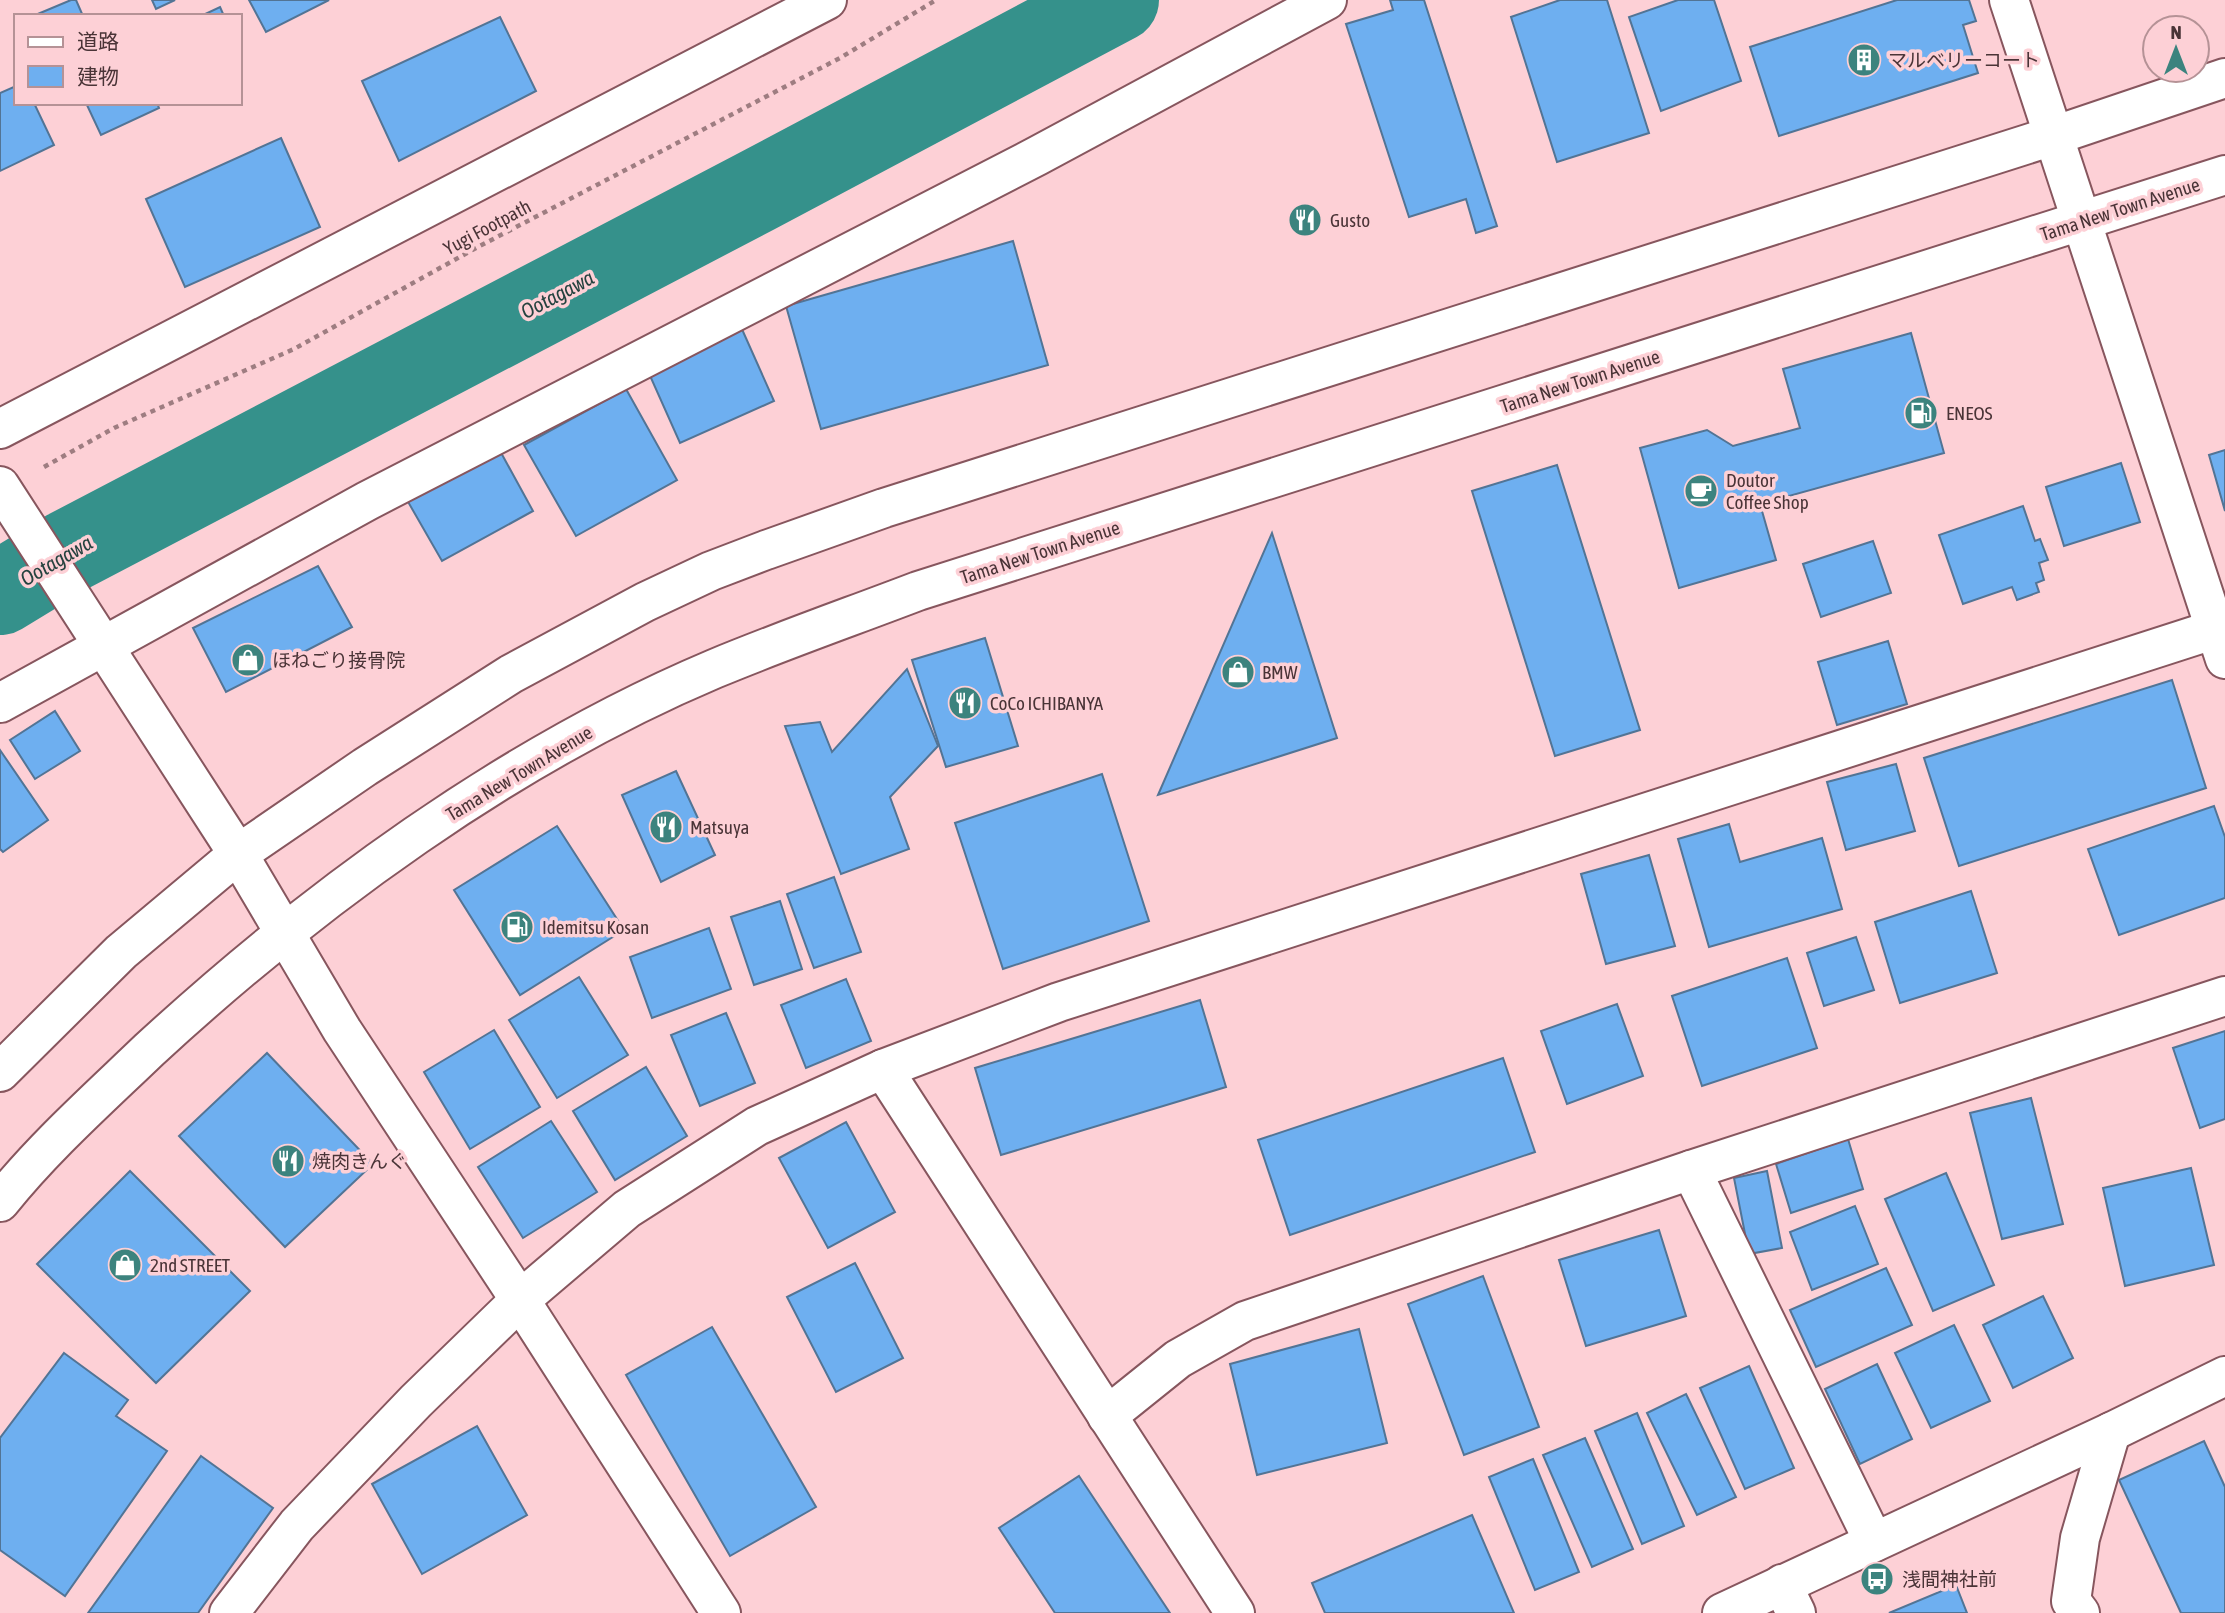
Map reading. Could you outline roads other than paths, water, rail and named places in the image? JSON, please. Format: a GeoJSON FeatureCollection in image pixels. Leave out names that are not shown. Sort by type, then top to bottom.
{"type":"FeatureCollection","features":[{"type":"Feature","properties":{"kind":"street"},"geometry":{"type":"LineString","coordinates":[[0,429],[827,0]]}},
{"type":"Feature","properties":{"kind":"street"},"geometry":{"type":"LineString","coordinates":[[0,703],[367,500],[1037,156],[1328,0]]}},
{"type":"Feature","properties":{"kind":"street"},"geometry":{"type":"LineString","coordinates":[[229,1613],[297,1525],[415,1401],[520,1300],[627,1209],[757,1126],[883,1069],[1059,1002],[2222,638],[2009,0]]}},
{"type":"Feature","properties":{"kind":"street"},"geometry":{"type":"LineString","coordinates":[[0,1072],[121,952],[238,854],[365,767],[512,674],[645,602],[766,550],[898,504],[2053,136],[2225,78]]}},
{"type":"Feature","properties":{"kind":"street","name":"Tama New Town Avenue"},"geometry":{"type":"LineString","coordinates":[[0,1202],[87,1108],[199,1005],[285,933],[379,861],[512,774],[609,720],[713,669],[918,591],[2225,176]]}},
{"type":"Feature","properties":{"kind":"street"},"geometry":{"type":"LineString","coordinates":[[10,501],[238,854],[342,1030],[721,1613]]}},
{"type":"Feature","properties":{"kind":"street"},"geometry":{"type":"LineString","coordinates":[[1107,1416],[1178,1359],[1245,1321],[1691,1170],[2225,996]]}},
{"type":"Feature","properties":{"kind":"street"},"geometry":{"type":"LineString","coordinates":[[883,1069],[1235,1613]]}},
{"type":"Feature","properties":{"kind":"street"},"geometry":{"type":"LineString","coordinates":[[1691,1170],[1874,1542]]}},
{"type":"Feature","properties":{"kind":"street"},"geometry":{"type":"LineString","coordinates":[[1722,1613],[1789,1598],[1874,1542],[2225,1376]]}},
{"type":"Feature","properties":{"kind":"street"},"geometry":{"type":"LineString","coordinates":[[2080,1613],[2071,1601],[2080,1538],[2110,1432]]}},
{"type":"Feature","properties":{"kind":"waterway","name":"Ootagawa"},"geometry":{"type":"LineString","coordinates":[[0,593],[69,551],[1117,0]]}},
{"type":"Feature","properties":{"kind":"place","name":"マルベリーコート"},"geometry":{"type":"Point","coordinates":[1864,60]}},
{"type":"Feature","properties":{"kind":"place","name":"Gusto"},"geometry":{"type":"Point","coordinates":[1305,220]}},
{"type":"Feature","properties":{"kind":"place","name":"ENEOS"},"geometry":{"type":"Point","coordinates":[1921,413]}},
{"type":"Feature","properties":{"kind":"place","name":"Doutor Coffee Shop"},"geometry":{"type":"Point","coordinates":[1701,491]}},
{"type":"Feature","properties":{"kind":"place","name":"ほねごり接骨院"},"geometry":{"type":"Point","coordinates":[248,660]}},
{"type":"Feature","properties":{"kind":"place","name":"BMW"},"geometry":{"type":"Point","coordinates":[1238,672]}},
{"type":"Feature","properties":{"kind":"place","name":"CoCo ICHIBANYA"},"geometry":{"type":"Point","coordinates":[965,703]}},
{"type":"Feature","properties":{"kind":"place","name":"Matsuya"},"geometry":{"type":"Point","coordinates":[666,827]}},
{"type":"Feature","properties":{"kind":"place","name":"Idemitsu Kosan"},"geometry":{"type":"Point","coordinates":[517,927]}},
{"type":"Feature","properties":{"kind":"place","name":"焼肉きんぐ"},"geometry":{"type":"Point","coordinates":[288,1161]}},
{"type":"Feature","properties":{"kind":"place","name":"2nd STREET"},"geometry":{"type":"Point","coordinates":[125,1265]}},
{"type":"Feature","properties":{"kind":"place","name":"浅間神社前"},"geometry":{"type":"Point","coordinates":[1877,1579]}}]}
